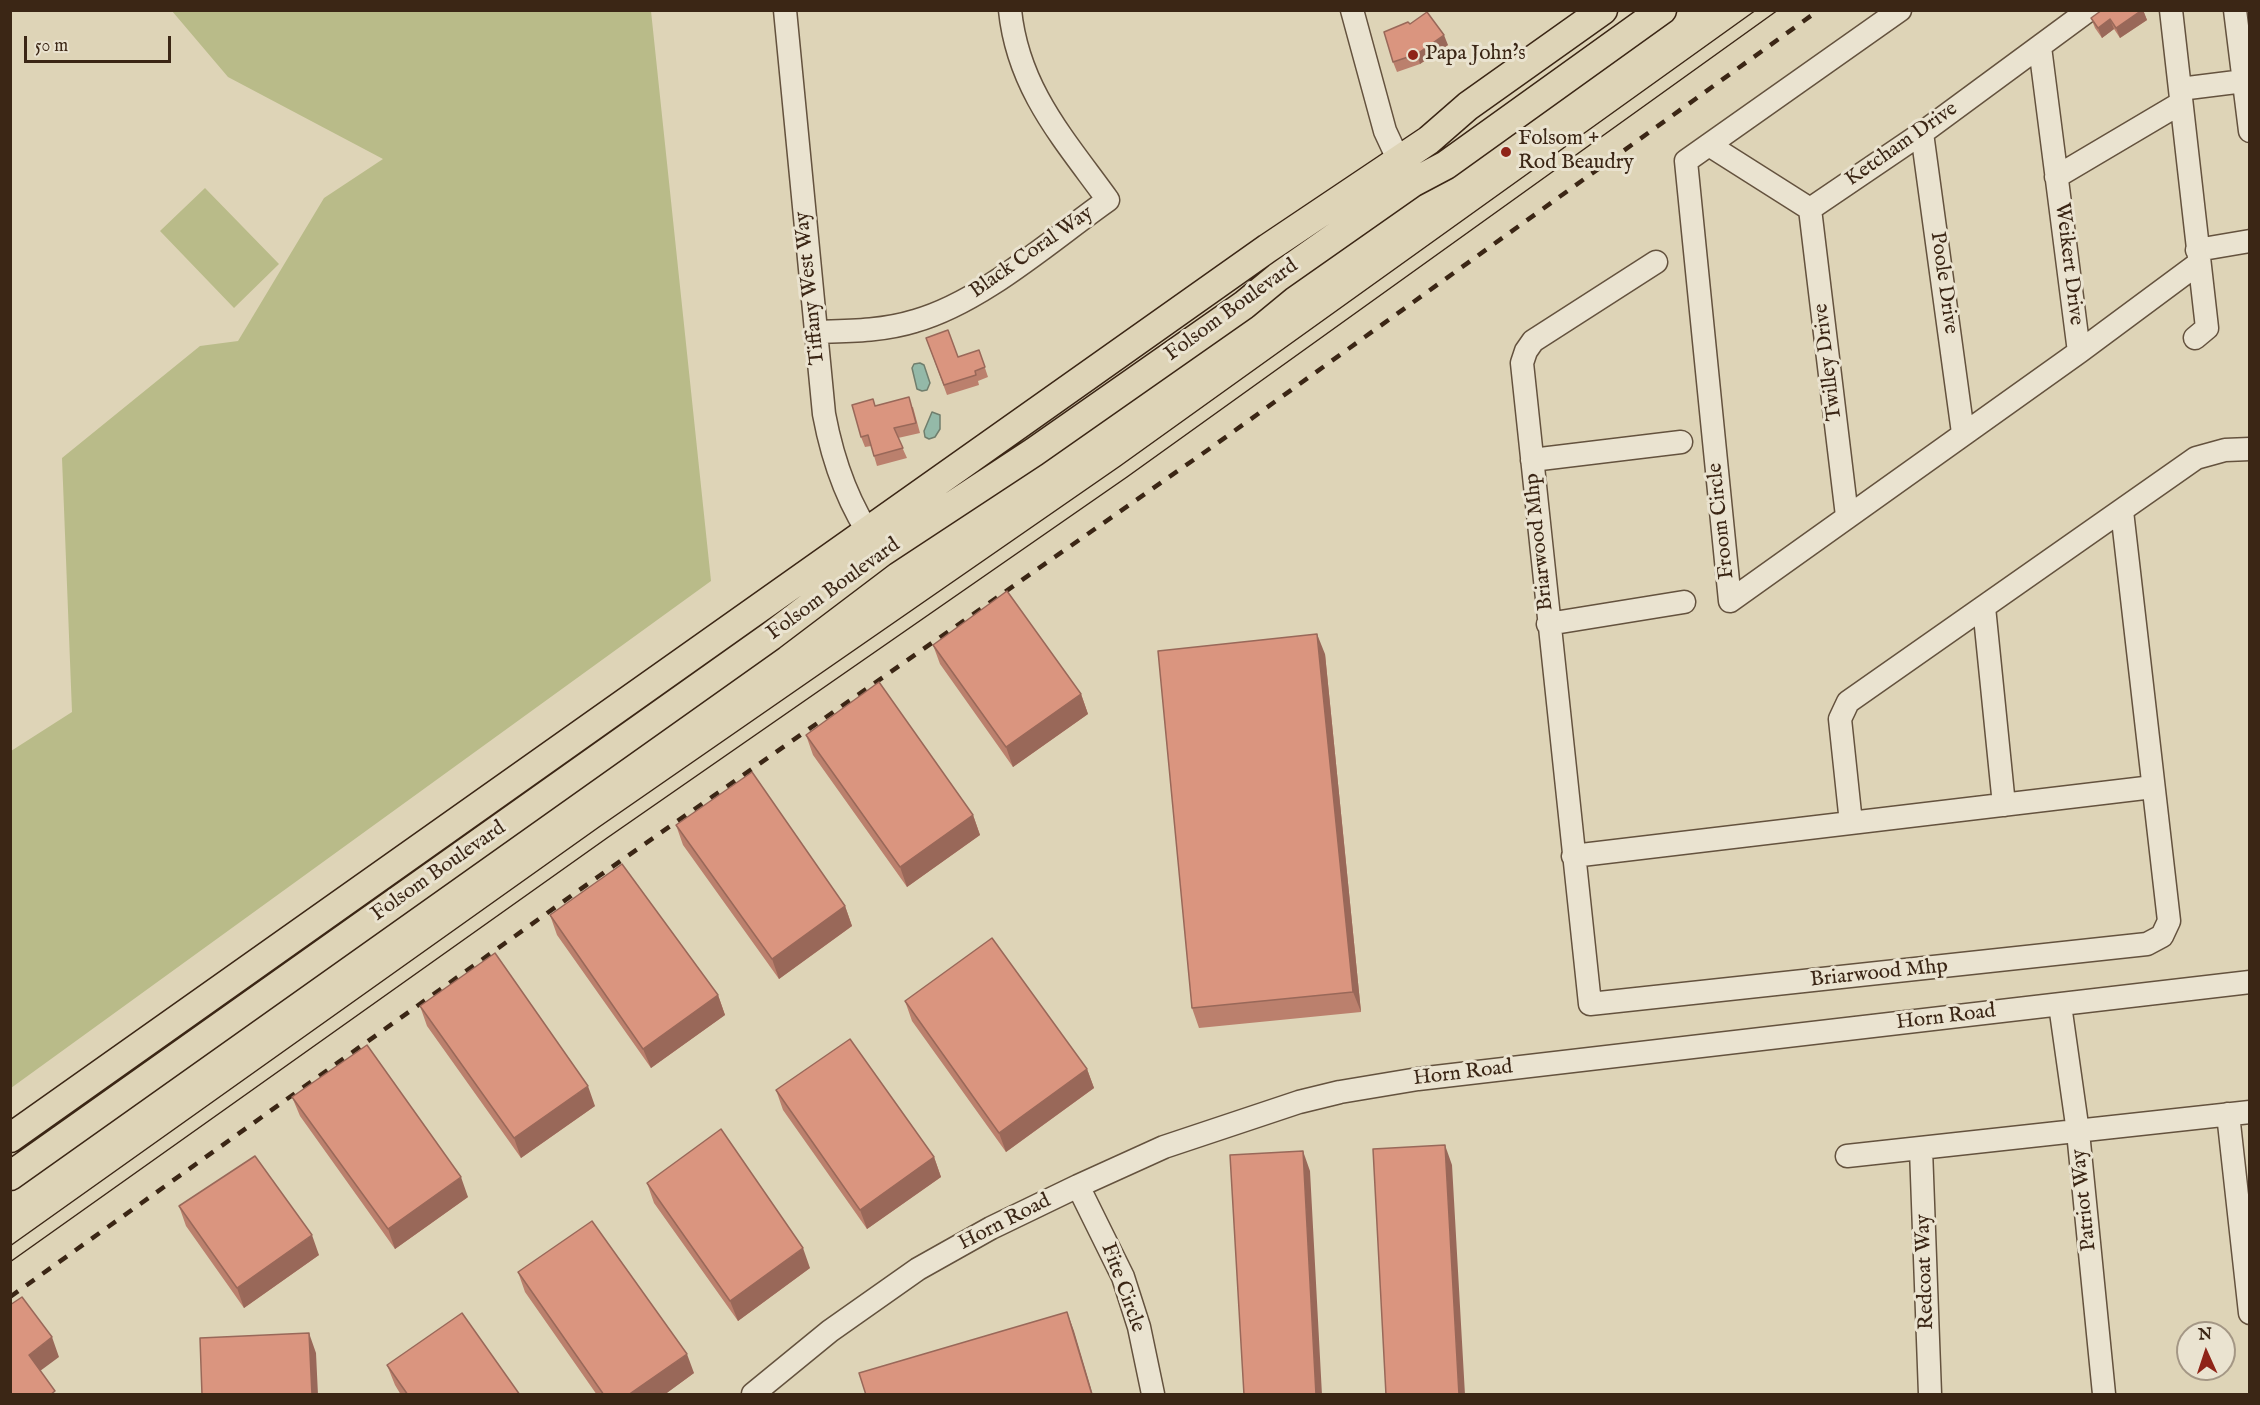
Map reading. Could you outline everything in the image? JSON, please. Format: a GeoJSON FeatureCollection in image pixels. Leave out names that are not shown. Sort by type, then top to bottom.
{"type":"FeatureCollection","features":[{"type":"Feature","properties":{"kind":"main road","name":"Folsom Boulevard"},"geometry":{"type":"LineString","coordinates":[[10,1138],[875,542],[1404,172],[1603,10]]}},
{"type":"Feature","properties":{"kind":"main road","name":"Folsom Boulevard"},"geometry":{"type":"LineString","coordinates":[[1404,172],[1446,165],[1662,10]]}},
{"type":"Feature","properties":{"kind":"main road","name":"Folsom Boulevard"},"geometry":{"type":"LineString","coordinates":[[10,1176],[771,636],[875,542]]}},
{"type":"Feature","properties":{"kind":"main road"},"geometry":{"type":"LineString","coordinates":[[10,1158],[81,1105],[82,1088]]}},
{"type":"Feature","properties":{"kind":"street","name":"Tiffany West Way"},"geometry":{"type":"LineString","coordinates":[[785,10],[815,332],[830,446],[855,515],[875,542]]}},
{"type":"Feature","properties":{"kind":"street","name":"Black Coral Way"},"geometry":{"type":"LineString","coordinates":[[815,332],[880,329],[914,322],[962,303],[1108,200],[1043,110],[1029,86],[1019,59],[1010,10]]}},
{"type":"Feature","properties":{"kind":"street"},"geometry":{"type":"LineString","coordinates":[[1352,10],[1385,131],[1404,172]]}},
{"type":"Feature","properties":{"kind":"street","name":"Froom Circle"},"geometry":{"type":"LineString","coordinates":[[1900,10],[1686,161],[1730,601],[2079,352],[2198,257]]}},
{"type":"Feature","properties":{"kind":"street","name":"Ketcham Drive"},"geometry":{"type":"LineString","coordinates":[[1810,209],[1922,133],[2089,10]]}},
{"type":"Feature","properties":{"kind":"street"},"geometry":{"type":"LineString","coordinates":[[2171,10],[2207,328],[2195,338]]}},
{"type":"Feature","properties":{"kind":"street"},"geometry":{"type":"LineString","coordinates":[[2235,10],[2250,131]]}},
{"type":"Feature","properties":{"kind":"street","name":"Weikert Drive"},"geometry":{"type":"LineString","coordinates":[[2040,47],[2079,352]]}},
{"type":"Feature","properties":{"kind":"street"},"geometry":{"type":"LineString","coordinates":[[2180,96],[2244,81]]}},
{"type":"Feature","properties":{"kind":"street","name":"Weikert Drive"},"geometry":{"type":"LineString","coordinates":[[2056,177],[2180,96]]}},
{"type":"Feature","properties":{"kind":"street","name":"Poole Drive"},"geometry":{"type":"LineString","coordinates":[[1922,133],[1963,433]]}},
{"type":"Feature","properties":{"kind":"street"},"geometry":{"type":"LineString","coordinates":[[1709,145],[1810,209]]}},
{"type":"Feature","properties":{"kind":"street","name":"Twilley Drive"},"geometry":{"type":"LineString","coordinates":[[1810,209],[1847,516]]}},
{"type":"Feature","properties":{"kind":"street"},"geometry":{"type":"LineString","coordinates":[[2198,257],[2250,241]]}},
{"type":"Feature","properties":{"kind":"street","name":"Briarwood Mhp"},"geometry":{"type":"LineString","coordinates":[[1656,262],[1533,341],[1522,363],[1590,1004],[2147,944],[2162,936],[2169,921],[2122,511]]}},
{"type":"Feature","properties":{"kind":"street","name":"Briarwood Mhp"},"geometry":{"type":"LineString","coordinates":[[1532,460],[1681,442]]}},
{"type":"Feature","properties":{"kind":"street"},"geometry":{"type":"LineString","coordinates":[[1851,823],[1840,719],[1848,702],[2196,458],[2225,450],[2250,449]]}},
{"type":"Feature","properties":{"kind":"street","name":"Briarwood Mhp"},"geometry":{"type":"LineString","coordinates":[[1548,624],[1684,602]]}},
{"type":"Feature","properties":{"kind":"street"},"geometry":{"type":"LineString","coordinates":[[1984,607],[2004,805]]}},
{"type":"Feature","properties":{"kind":"street"},"geometry":{"type":"LineString","coordinates":[[1573,856],[2153,787]]}},
{"type":"Feature","properties":{"kind":"street","name":"Horn Road"},"geometry":{"type":"LineString","coordinates":[[753,1395],[830,1331],[918,1269],[991,1228],[1164,1147],[1299,1102],[1340,1092],[1418,1079],[2250,982]]}},
{"type":"Feature","properties":{"kind":"street","name":"Patriot Way"},"geometry":{"type":"LineString","coordinates":[[2060,1005],[2078,1132],[2104,1395]]}},
{"type":"Feature","properties":{"kind":"street"},"geometry":{"type":"LineString","coordinates":[[1847,1156],[2239,1113],[2250,1313]]}},
{"type":"Feature","properties":{"kind":"street","name":"Redcoat Way"},"geometry":{"type":"LineString","coordinates":[[1921,1149],[1930,1395]]}},
{"type":"Feature","properties":{"kind":"street","name":"Fite Circle"},"geometry":{"type":"LineString","coordinates":[[1078,1186],[1123,1278],[1139,1328],[1153,1395]]}},
{"type":"Feature","properties":{"kind":"street"},"geometry":{"type":"LineString","coordinates":[[2090,1395],[2101,1355]]}},
{"type":"Feature","properties":{"kind":"shaded area"},"geometry":{"type":"Polygon","coordinates":[[[172,11],[651,11],[711,581],[11,1088],[11,751],[72,712],[62,458],[200,346],[238,341],[324,198],[383,159],[228,77],[172,11]]]}},
{"type":"Feature","properties":{"kind":"shaded area"},"geometry":{"type":"Polygon","coordinates":[[[205,188],[279,264],[234,308],[160,231],[205,188]]]}},
{"type":"Feature","properties":{"kind":"shaded area"},"geometry":{"type":"Polygon","coordinates":[[[914,364],[924,365],[930,383],[927,390],[922,391],[917,389],[912,368],[914,364]]]}},
{"type":"Feature","properties":{"kind":"shaded area"},"geometry":{"type":"Polygon","coordinates":[[[932,412],[940,415],[940,429],[935,437],[929,439],[925,437],[924,431],[932,412]]]}},
{"type":"Feature","properties":{"kind":"building"},"geometry":{"type":"Polygon","coordinates":[[[2102,10],[2142,10],[2116,28],[2110,19],[2098,28],[2091,18],[2102,10]]]}},
{"type":"Feature","properties":{"kind":"building","name":"Papa John's"},"geometry":{"type":"Polygon","coordinates":[[[1427,12],[1444,35],[1417,54],[1393,62],[1384,32],[1408,22],[1410,24],[1427,12]]]}},
{"type":"Feature","properties":{"kind":"building"},"geometry":{"type":"Polygon","coordinates":[[[948,330],[958,357],[979,350],[985,367],[975,371],[976,375],[944,385],[926,338],[948,330]]]}},
{"type":"Feature","properties":{"kind":"building"},"geometry":{"type":"Polygon","coordinates":[[[909,397],[916,423],[894,428],[903,448],[874,456],[868,435],[861,437],[852,405],[873,399],[875,406],[909,397]]]}},
{"type":"Feature","properties":{"kind":"building"},"geometry":{"type":"Polygon","coordinates":[[[1007,591],[1081,694],[1006,747],[933,645],[1007,591]]]}},
{"type":"Feature","properties":{"kind":"building"},"geometry":{"type":"Polygon","coordinates":[[[1317,634],[1353,992],[1192,1008],[1158,651],[1317,634]]]}},
{"type":"Feature","properties":{"kind":"building"},"geometry":{"type":"Polygon","coordinates":[[[879,682],[973,815],[900,867],[806,735],[879,682]]]}},
{"type":"Feature","properties":{"kind":"building"},"geometry":{"type":"Polygon","coordinates":[[[752,772],[845,906],[772,959],[676,825],[752,772]]]}},
{"type":"Feature","properties":{"kind":"building"},"geometry":{"type":"Polygon","coordinates":[[[622,864],[718,995],[643,1049],[550,915],[622,864]]]}},
{"type":"Feature","properties":{"kind":"building"},"geometry":{"type":"Polygon","coordinates":[[[992,938],[1087,1069],[999,1133],[905,1001],[992,938]]]}},
{"type":"Feature","properties":{"kind":"building"},"geometry":{"type":"Polygon","coordinates":[[[495,953],[588,1086],[514,1138],[420,1006],[495,953]]]}},
{"type":"Feature","properties":{"kind":"building"},"geometry":{"type":"Polygon","coordinates":[[[850,1039],[934,1157],[860,1210],[776,1090],[850,1039]]]}},
{"type":"Feature","properties":{"kind":"building"},"geometry":{"type":"Polygon","coordinates":[[[367,1045],[461,1177],[388,1229],[292,1097],[367,1045]]]}},
{"type":"Feature","properties":{"kind":"building"},"geometry":{"type":"Polygon","coordinates":[[[721,1129],[803,1248],[730,1301],[647,1183],[721,1129]]]}},
{"type":"Feature","properties":{"kind":"building"},"geometry":{"type":"Polygon","coordinates":[[[1445,1145],[1459,1395],[1386,1395],[1373,1149],[1445,1145]]]}},
{"type":"Feature","properties":{"kind":"building"},"geometry":{"type":"Polygon","coordinates":[[[1303,1151],[1316,1395],[1244,1395],[1230,1155],[1303,1151]]]}},
{"type":"Feature","properties":{"kind":"building"},"geometry":{"type":"Polygon","coordinates":[[[255,1156],[312,1235],[237,1288],[179,1206],[255,1156]]]}},
{"type":"Feature","properties":{"kind":"building"},"geometry":{"type":"Polygon","coordinates":[[[592,1221],[687,1354],[628,1395],[604,1395],[518,1272],[592,1221]]]}},
{"type":"Feature","properties":{"kind":"building"},"geometry":{"type":"Polygon","coordinates":[[[22,1297],[52,1337],[29,1355],[55,1391],[50,1395],[10,1395],[10,1305],[22,1297]]]}},
{"type":"Feature","properties":{"kind":"building"},"geometry":{"type":"Polygon","coordinates":[[[1067,1312],[1092,1395],[866,1395],[859,1373],[1067,1312]]]}},
{"type":"Feature","properties":{"kind":"building"},"geometry":{"type":"Polygon","coordinates":[[[462,1313],[520,1395],[408,1395],[387,1365],[462,1313]]]}},
{"type":"Feature","properties":{"kind":"building"},"geometry":{"type":"Polygon","coordinates":[[[309,1333],[312,1395],[202,1395],[200,1338],[309,1333]]]}},
{"type":"Feature","properties":{"kind":"tram line"},"geometry":{"type":"LineString","coordinates":[[10,1246],[599,827],[1120,466],[1756,10]]}},
{"type":"Feature","properties":{"kind":"tram line"},"geometry":{"type":"LineString","coordinates":[[10,1262],[607,838],[1127,477],[1778,10]]}},
{"type":"Feature","properties":{"kind":"railway"},"geometry":{"type":"LineString","coordinates":[[10,1297],[599,876],[1212,447],[1819,10]]}},
{"type":"Feature","properties":{"kind":"place","name":"Papa John's"},"geometry":{"type":"Point","coordinates":[1413,55]}},
{"type":"Feature","properties":{"kind":"place","name":"Folsom + Rod Beaudry"},"geometry":{"type":"Point","coordinates":[1506,152]}}]}
